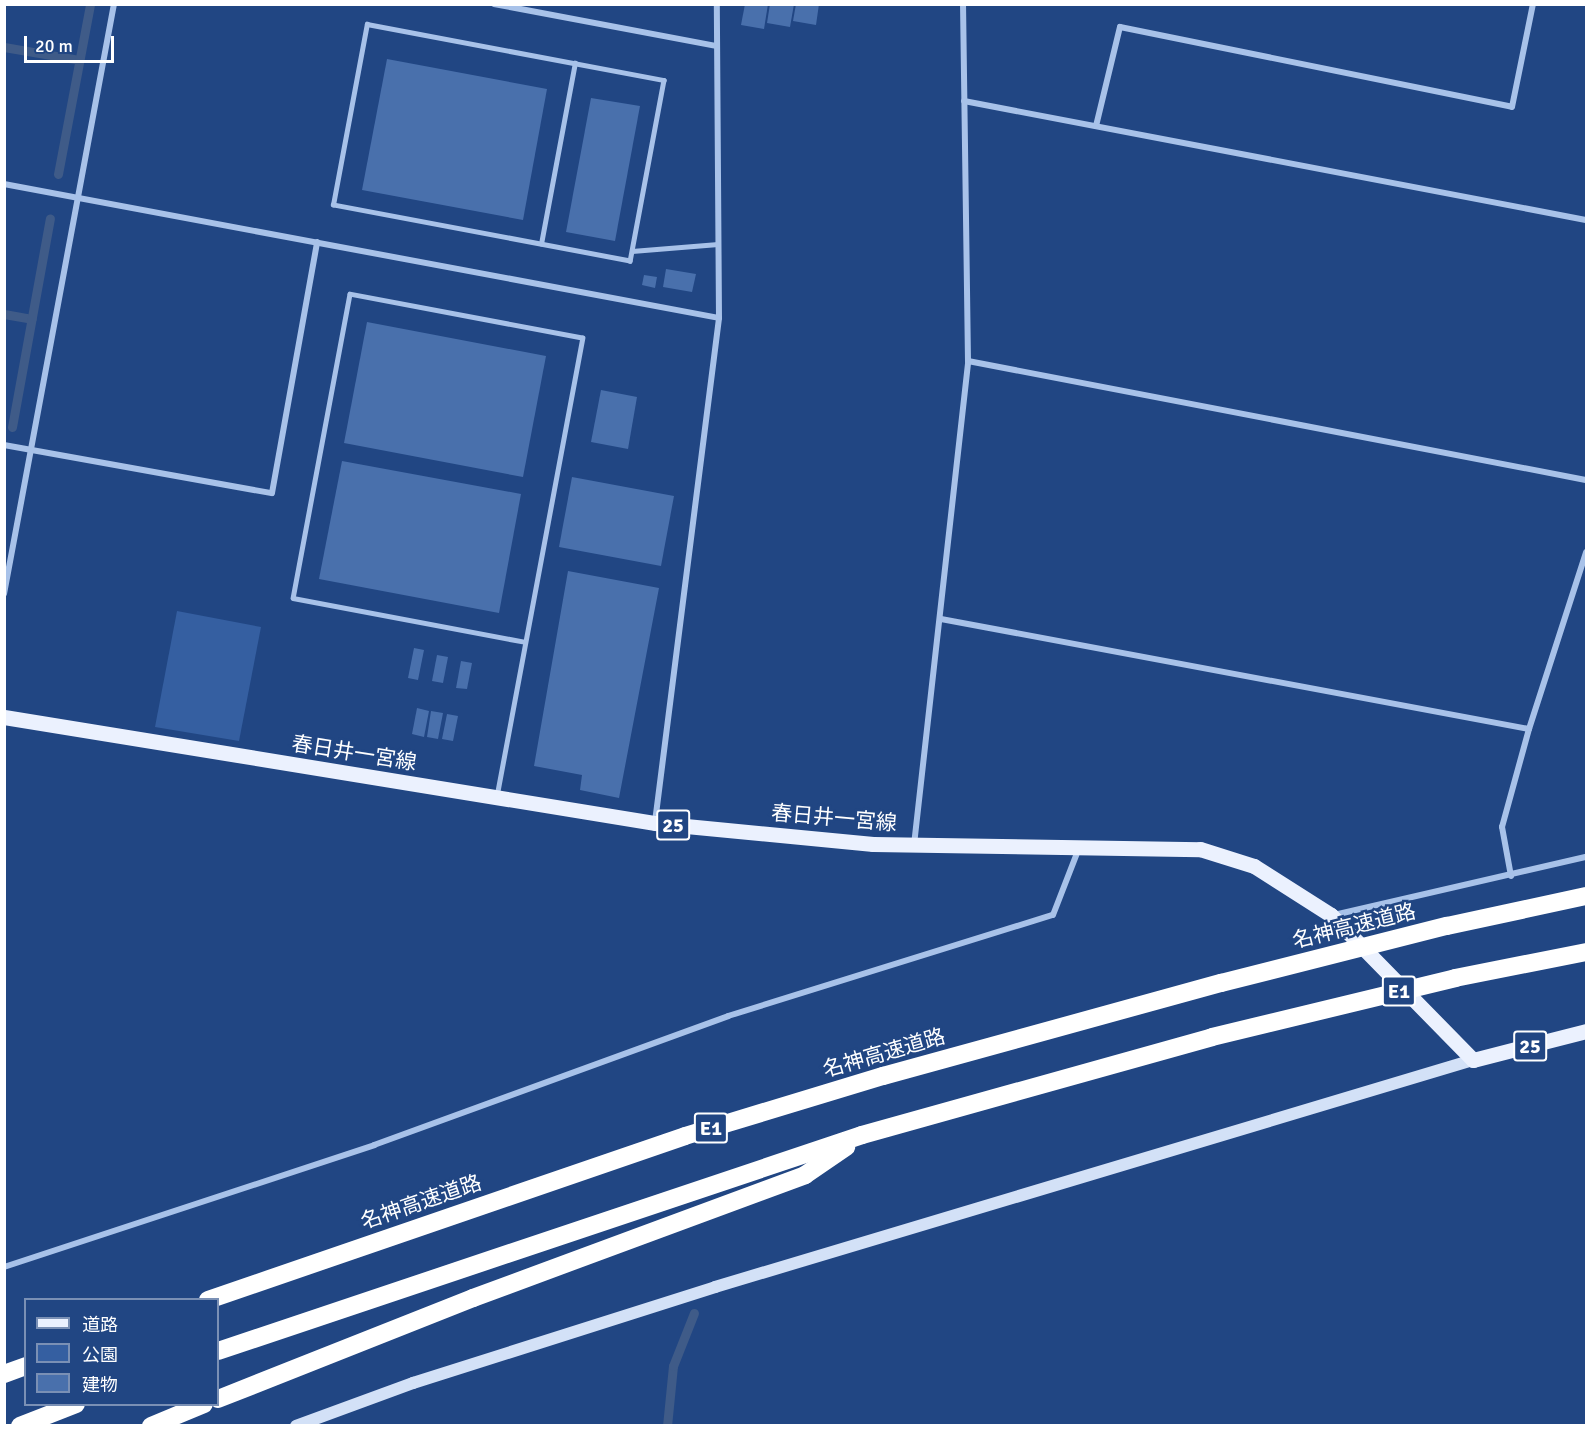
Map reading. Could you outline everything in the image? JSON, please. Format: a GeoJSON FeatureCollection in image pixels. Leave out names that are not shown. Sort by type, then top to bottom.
{"type":"FeatureCollection","features":[{"type":"Feature","properties":{"kind":"highway","name":"名神高速道路"},"geometry":{"type":"LineString","coordinates":[[211,1298],[685,1136],[884,1076],[1221,983],[1447,926],[1587,896]]}},
{"type":"Feature","properties":{"kind":"highway","name":"E1"},"geometry":{"type":"LineString","coordinates":[[219,1351],[862,1136],[1212,1037],[1455,978],[1587,951]]}},
{"type":"Feature","properties":{"kind":"highway"},"geometry":{"type":"LineString","coordinates":[[219,1399],[473,1298],[805,1175],[862,1136]]}},
{"type":"Feature","properties":{"kind":"highway"},"geometry":{"type":"LineString","coordinates":[[4,1374],[24,1367]]}},
{"type":"Feature","properties":{"kind":"highway"},"geometry":{"type":"LineString","coordinates":[[21,1425],[71,1406]]}},
{"type":"Feature","properties":{"kind":"highway"},"geometry":{"type":"LineString","coordinates":[[151,1425],[199,1406]]}},
{"type":"Feature","properties":{"kind":"main road","name":"春日井一宮線"},"geometry":{"type":"LineString","coordinates":[[4,717],[655,823],[914,846],[1080,844],[1200,849],[1254,866],[1331,915],[1473,1060]]}},
{"type":"Feature","properties":{"kind":"main road","name":"25"},"geometry":{"type":"LineString","coordinates":[[1473,1060],[1587,1031]]}},
{"type":"Feature","properties":{"kind":"street"},"geometry":{"type":"LineString","coordinates":[[4,594],[114,4]]}},
{"type":"Feature","properties":{"kind":"street"},"geometry":{"type":"LineString","coordinates":[[494,4],[717,46]]}},
{"type":"Feature","properties":{"kind":"street"},"geometry":{"type":"LineString","coordinates":[[655,823],[719,318],[717,4]]}},
{"type":"Feature","properties":{"kind":"street"},"geometry":{"type":"LineString","coordinates":[[914,846],[941,620],[968,361],[963,4]]}},
{"type":"Feature","properties":{"kind":"street"},"geometry":{"type":"LineString","coordinates":[[1096,126],[1120,27],[1512,107],[1533,4]]}},
{"type":"Feature","properties":{"kind":"street"},"geometry":{"type":"LineString","coordinates":[[964,101],[1587,220]]}},
{"type":"Feature","properties":{"kind":"street"},"geometry":{"type":"LineString","coordinates":[[4,184],[719,318]]}},
{"type":"Feature","properties":{"kind":"street"},"geometry":{"type":"LineString","coordinates":[[4,445],[272,493],[317,242]]}},
{"type":"Feature","properties":{"kind":"street"},"geometry":{"type":"LineString","coordinates":[[968,361],[1587,480]]}},
{"type":"Feature","properties":{"kind":"street"},"geometry":{"type":"LineString","coordinates":[[1511,876],[1502,827],[1529,729],[1587,552]]}},
{"type":"Feature","properties":{"kind":"street"},"geometry":{"type":"LineString","coordinates":[[941,620],[1529,729]]}},
{"type":"Feature","properties":{"kind":"street"},"geometry":{"type":"LineString","coordinates":[[4,1267],[374,1144],[728,1016],[1053,915],[1080,844]]}},
{"type":"Feature","properties":{"kind":"street"},"geometry":{"type":"LineString","coordinates":[[1331,915],[1587,857]]}},
{"type":"Feature","properties":{"kind":"street"},"geometry":{"type":"LineString","coordinates":[[296,1425],[414,1383],[715,1287],[1473,1060]]}},
{"type":"Feature","properties":{"kind":"lane"},"geometry":{"type":"LineString","coordinates":[[367,24],[664,80],[630,261],[541,244],[333,206],[367,24]]}},
{"type":"Feature","properties":{"kind":"lane"},"geometry":{"type":"LineString","coordinates":[[541,244],[575,63]]}},
{"type":"Feature","properties":{"kind":"lane"},"geometry":{"type":"LineString","coordinates":[[632,251],[718,244]]}},
{"type":"Feature","properties":{"kind":"lane"},"geometry":{"type":"LineString","coordinates":[[496,797],[582,338],[350,294],[293,598],[525,642]]}},
{"type":"Feature","properties":{"kind":"green space"},"geometry":{"type":"Polygon","coordinates":[[[177,611],[261,627],[239,741],[155,727],[177,611]]]}},
{"type":"Feature","properties":{"kind":"building"},"geometry":{"type":"Polygon","coordinates":[[[745,4],[768,4],[764,29],[741,25],[745,4]]]}},
{"type":"Feature","properties":{"kind":"building"},"geometry":{"type":"Polygon","coordinates":[[[770,4],[794,4],[790,27],[767,23],[770,4]]]}},
{"type":"Feature","properties":{"kind":"building"},"geometry":{"type":"Polygon","coordinates":[[[796,4],[819,4],[816,25],[793,21],[796,4]]]}},
{"type":"Feature","properties":{"kind":"building"},"geometry":{"type":"Polygon","coordinates":[[[387,59],[547,89],[523,220],[362,190],[387,59]]]}},
{"type":"Feature","properties":{"kind":"building"},"geometry":{"type":"Polygon","coordinates":[[[591,98],[640,106],[615,241],[566,232],[591,98]]]}},
{"type":"Feature","properties":{"kind":"building"},"geometry":{"type":"Polygon","coordinates":[[[666,269],[696,274],[692,292],[663,287],[666,269]]]}},
{"type":"Feature","properties":{"kind":"building"},"geometry":{"type":"Polygon","coordinates":[[[644,275],[657,277],[655,288],[642,285],[644,275]]]}},
{"type":"Feature","properties":{"kind":"building"},"geometry":{"type":"Polygon","coordinates":[[[367,322],[546,356],[523,477],[344,443],[367,322]]]}},
{"type":"Feature","properties":{"kind":"building"},"geometry":{"type":"Polygon","coordinates":[[[601,390],[637,397],[628,449],[591,442],[601,390]]]}},
{"type":"Feature","properties":{"kind":"building"},"geometry":{"type":"Polygon","coordinates":[[[342,461],[521,494],[499,613],[319,579],[342,461]]]}},
{"type":"Feature","properties":{"kind":"building"},"geometry":{"type":"Polygon","coordinates":[[[572,477],[674,496],[661,566],[559,547],[572,477]]]}},
{"type":"Feature","properties":{"kind":"building"},"geometry":{"type":"Polygon","coordinates":[[[568,571],[659,588],[619,798],[580,790],[582,775],[534,766],[568,571]]]}},
{"type":"Feature","properties":{"kind":"building"},"geometry":{"type":"Polygon","coordinates":[[[414,648],[424,650],[418,680],[408,678],[414,648]]]}},
{"type":"Feature","properties":{"kind":"building"},"geometry":{"type":"Polygon","coordinates":[[[437,655],[448,657],[443,683],[432,681],[437,655]]]}},
{"type":"Feature","properties":{"kind":"building"},"geometry":{"type":"Polygon","coordinates":[[[461,661],[472,663],[467,689],[456,688],[461,661]]]}},
{"type":"Feature","properties":{"kind":"building"},"geometry":{"type":"Polygon","coordinates":[[[417,708],[429,711],[424,737],[412,734],[417,708]]]}},
{"type":"Feature","properties":{"kind":"building"},"geometry":{"type":"Polygon","coordinates":[[[431,711],[443,713],[438,739],[427,737],[431,711]]]}},
{"type":"Feature","properties":{"kind":"building"},"geometry":{"type":"Polygon","coordinates":[[[447,714],[458,716],[453,741],[442,739],[447,714]]]}},
{"type":"Feature","properties":{"kind":"waterway"},"geometry":{"type":"LineString","coordinates":[[58,174],[90,4]]}},
{"type":"Feature","properties":{"kind":"waterway"},"geometry":{"type":"LineString","coordinates":[[4,47],[79,60]]}},
{"type":"Feature","properties":{"kind":"waterway"},"geometry":{"type":"LineString","coordinates":[[12,427],[50,218]]}},
{"type":"Feature","properties":{"kind":"waterway"},"geometry":{"type":"LineString","coordinates":[[4,314],[32,319]]}},
{"type":"Feature","properties":{"kind":"waterway"},"geometry":{"type":"LineString","coordinates":[[667,1426],[673,1366],[694,1313]]}}]}
